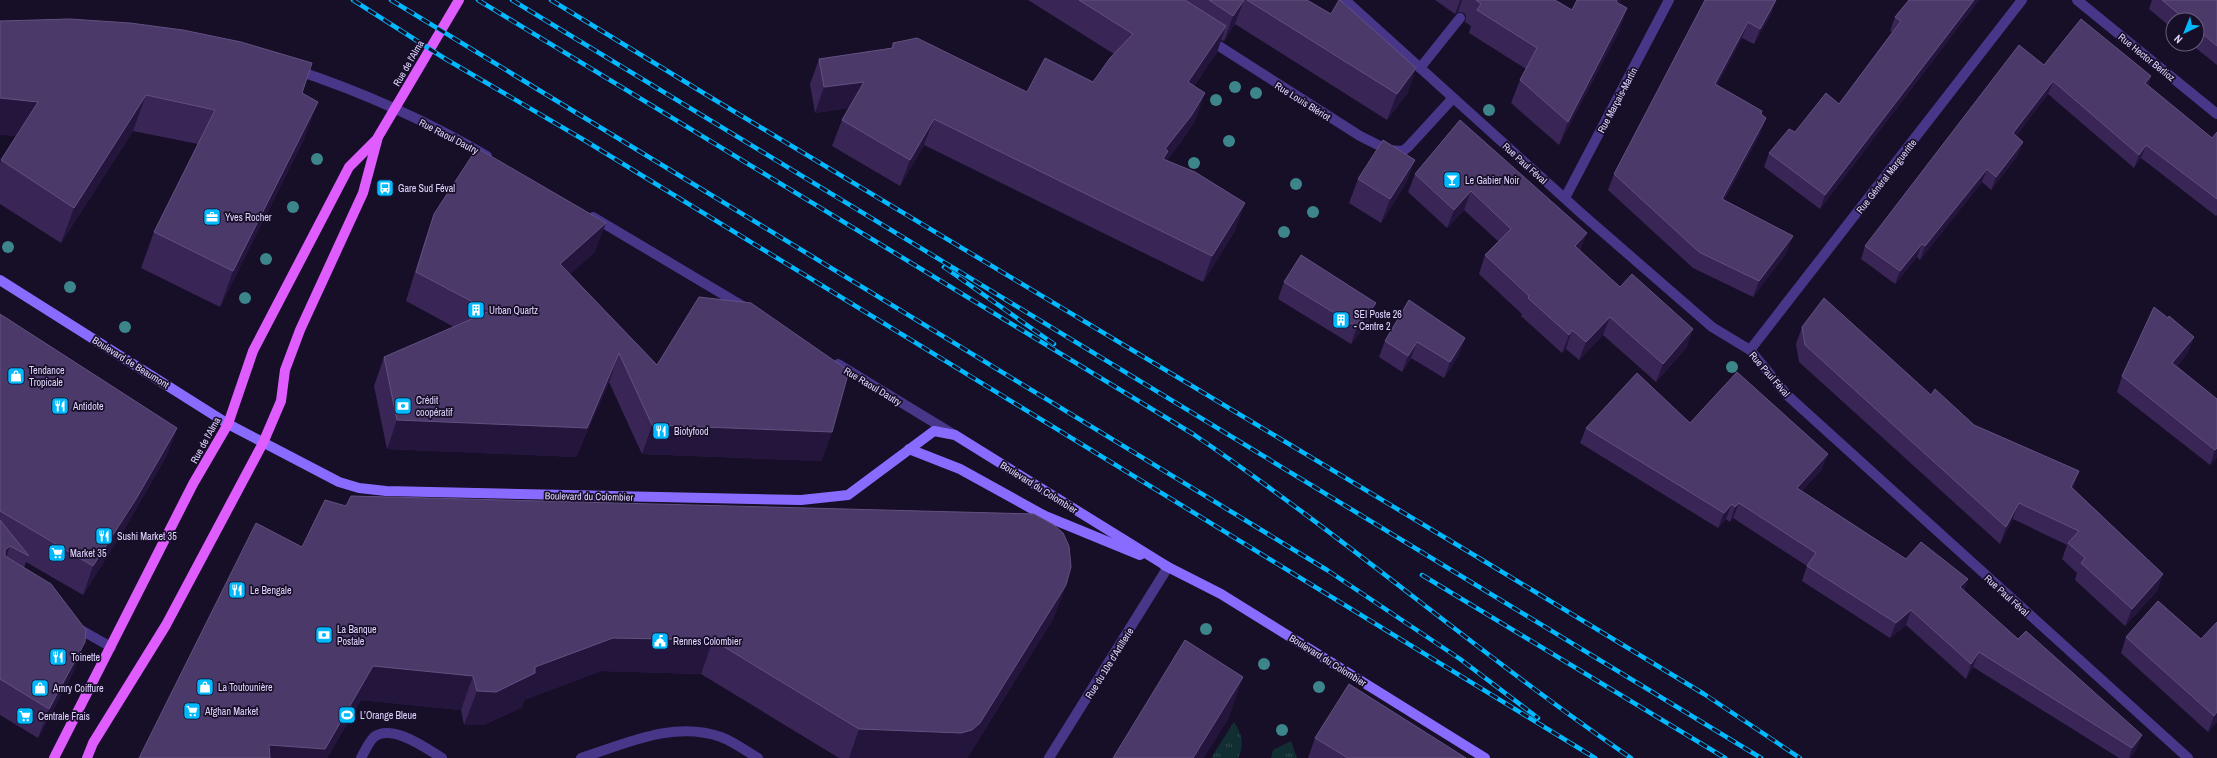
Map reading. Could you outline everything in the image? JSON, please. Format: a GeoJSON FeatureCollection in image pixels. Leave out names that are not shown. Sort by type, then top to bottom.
{"type":"FeatureCollection","features":[{"type":"Feature","properties":{"kind":"main road","name":"Rue de l'Alma"},"geometry":{"type":"LineString","coordinates":[[54,758],[193,484],[228,424],[253,351],[349,167],[378,137],[459,0]]}},
{"type":"Feature","properties":{"kind":"main road","name":"Rue de l'Alma"},"geometry":{"type":"LineString","coordinates":[[87,758],[93,743],[166,625],[235,500],[263,442],[281,401],[285,370],[300,330],[363,193],[378,137]]}},
{"type":"Feature","properties":{"kind":"main road","name":"Boulevard de Beaumont"},"geometry":{"type":"LineString","coordinates":[[0,280],[228,424],[263,442]]}},
{"type":"Feature","properties":{"kind":"main road","name":"Boulevard du Colombier"},"geometry":{"type":"LineString","coordinates":[[263,442],[329,478],[366,489],[801,500],[848,495],[934,431],[954,435],[1168,567]]}},
{"type":"Feature","properties":{"kind":"main road","name":"Boulevard du Colombier"},"geometry":{"type":"LineString","coordinates":[[909,449],[960,469],[1045,516],[1168,567],[1221,594],[1485,758]]}},
{"type":"Feature","properties":{"kind":"street","name":"Rue Paul Féval"},"geometry":{"type":"LineString","coordinates":[[1345,0],[1565,198],[1712,327],[1750,350],[1787,395],[2188,758]]}},
{"type":"Feature","properties":{"kind":"street","name":"Rue Marçais-Martin"},"geometry":{"type":"LineString","coordinates":[[1565,198],[1669,0]]}},
{"type":"Feature","properties":{"kind":"street","name":"Rue Général Margueritte"},"geometry":{"type":"LineString","coordinates":[[1750,350],[2022,0]]}},
{"type":"Feature","properties":{"kind":"street","name":"Rue Hector Berlioz"},"geometry":{"type":"LineString","coordinates":[[2076,0],[2217,114]]}},
{"type":"Feature","properties":{"kind":"street"},"geometry":{"type":"LineString","coordinates":[[1420,68],[1460,18]]}},
{"type":"Feature","properties":{"kind":"street","name":"Rue Louis Blériot"},"geometry":{"type":"LineString","coordinates":[[1199,34],[1354,132],[1388,150],[1403,151],[1408,147],[1453,98]]}},
{"type":"Feature","properties":{"kind":"street","name":"Rue Raoul Dautry"},"geometry":{"type":"LineString","coordinates":[[288,68],[335,83],[423,122],[498,162]]}},
{"type":"Feature","properties":{"kind":"street"},"geometry":{"type":"LineString","coordinates":[[586,212],[753,312]]}},
{"type":"Feature","properties":{"kind":"street","name":"Rue Raoul Dautry"},"geometry":{"type":"LineString","coordinates":[[831,360],[954,435]]}},
{"type":"Feature","properties":{"kind":"street","name":"Rue du 10e d'Artillerie"},"geometry":{"type":"LineString","coordinates":[[1049,758],[1168,567]]}},
{"type":"Feature","properties":{"kind":"street"},"geometry":{"type":"LineString","coordinates":[[67,622],[110,647]]}},
{"type":"Feature","properties":{"kind":"street"},"geometry":{"type":"LineString","coordinates":[[581,758],[650,736],[683,730],[702,732],[722,738],[758,758]]}},
{"type":"Feature","properties":{"kind":"street"},"geometry":{"type":"LineString","coordinates":[[361,758],[369,743],[375,737],[381,733],[388,733],[408,739],[442,758]]}},
{"type":"Feature","properties":{"kind":"green space"},"geometry":{"type":"Polygon","coordinates":[[[1234,722],[1242,740],[1238,758],[1211,758],[1234,722]]]}},
{"type":"Feature","properties":{"kind":"green space"},"geometry":{"type":"Polygon","coordinates":[[[1291,741],[1297,758],[1271,758],[1273,750],[1291,741]]]}},
{"type":"Feature","properties":{"kind":"building"},"geometry":{"type":"Polygon","coordinates":[[[1079,0],[1185,0],[1226,26],[1188,82],[1205,93],[1191,116],[1165,149],[1168,151],[1163,159],[1195,172],[1245,203],[1212,256],[934,119],[910,160],[842,120],[864,82],[824,87],[819,59],[893,48],[893,43],[917,38],[1027,92],[1045,58],[1093,82],[1110,58],[1133,34],[1079,0]]]}},
{"type":"Feature","properties":{"kind":"building"},"geometry":{"type":"Polygon","coordinates":[[[1209,0],[1244,0],[1233,16],[1209,0]]]}},
{"type":"Feature","properties":{"kind":"building"},"geometry":{"type":"Polygon","coordinates":[[[1247,0],[1307,0],[1331,14],[1340,0],[1416,68],[1397,94],[1247,0]]]}},
{"type":"Feature","properties":{"kind":"building"},"geometry":{"type":"Polygon","coordinates":[[[1476,0],[1555,0],[1572,10],[1577,0],[1617,0],[1616,2],[1627,8],[1568,122],[1520,80],[1537,48],[1477,10],[1481,4],[1476,0]]]}},
{"type":"Feature","properties":{"kind":"building"},"geometry":{"type":"Polygon","coordinates":[[[1705,0],[1776,0],[1760,29],[1748,22],[1715,84],[1762,111],[1761,114],[1766,118],[1722,199],[1793,236],[1759,281],[1699,252],[1614,174],[1705,0]]]}},
{"type":"Feature","properties":{"kind":"building"},"geometry":{"type":"Polygon","coordinates":[[[1909,0],[1974,0],[1825,195],[1769,153],[1789,129],[1795,132],[1826,93],[1839,104],[1901,21],[1895,17],[1909,0]]]}},
{"type":"Feature","properties":{"kind":"building"},"geometry":{"type":"Polygon","coordinates":[[[2162,0],[2217,0],[2217,46],[2205,36],[2205,12],[2176,12],[2162,0]]]}},
{"type":"Feature","properties":{"kind":"building"},"geometry":{"type":"Polygon","coordinates":[[[70,19],[130,23],[183,30],[241,42],[312,63],[302,93],[318,102],[233,271],[154,232],[215,110],[146,95],[74,208],[1,160],[38,102],[0,98],[0,21],[70,19]]]}},
{"type":"Feature","properties":{"kind":"building"},"geometry":{"type":"Polygon","coordinates":[[[2081,19],[2151,76],[2145,83],[2212,138],[2217,132],[2217,199],[2146,145],[2139,155],[2053,81],[2013,133],[2023,142],[1996,177],[1987,169],[1925,246],[1922,244],[1900,271],[1865,246],[2019,45],[2044,65],[2081,19]]]}},
{"type":"Feature","properties":{"kind":"building"},"geometry":{"type":"Polygon","coordinates":[[[1460,120],[1587,233],[1575,246],[1620,287],[1632,274],[1693,329],[1663,364],[1610,317],[1586,342],[1572,330],[1569,335],[1528,298],[1529,296],[1485,255],[1511,229],[1471,191],[1454,210],[1415,174],[1460,120]]]}},
{"type":"Feature","properties":{"kind":"building"},"geometry":{"type":"Polygon","coordinates":[[[1383,140],[1415,160],[1390,199],[1358,179],[1383,140]]]}},
{"type":"Feature","properties":{"kind":"building"},"geometry":{"type":"Polygon","coordinates":[[[477,148],[606,223],[560,264],[657,365],[699,297],[751,303],[849,371],[832,432],[652,425],[619,353],[587,428],[397,420],[384,357],[490,311],[416,272],[434,214],[477,148]]]}},
{"type":"Feature","properties":{"kind":"building"},"geometry":{"type":"Polygon","coordinates":[[[1301,255],[1376,303],[1357,327],[1284,282],[1301,255]]]}},
{"type":"Feature","properties":{"kind":"building"},"geometry":{"type":"Polygon","coordinates":[[[1824,298],[1931,395],[1935,389],[1974,425],[2079,471],[2071,487],[2163,574],[2132,609],[2081,563],[2085,558],[2068,543],[2079,531],[2019,503],[2006,527],[1805,345],[1802,327],[1824,298]]]}},
{"type":"Feature","properties":{"kind":"building"},"geometry":{"type":"Polygon","coordinates":[[[1409,300],[1465,338],[1450,362],[1417,342],[1408,356],[1385,341],[1409,300]]]}},
{"type":"Feature","properties":{"kind":"building"},"geometry":{"type":"Polygon","coordinates":[[[2154,307],[2168,318],[2169,316],[2194,337],[2172,363],[2217,399],[2217,448],[2215,450],[2122,376],[2154,307]]]}},
{"type":"Feature","properties":{"kind":"building"},"geometry":{"type":"Polygon","coordinates":[[[0,314],[177,428],[136,499],[93,566],[0,511],[0,314]]]}},
{"type":"Feature","properties":{"kind":"building"},"geometry":{"type":"Polygon","coordinates":[[[1737,372],[1828,454],[1797,488],[1906,559],[1921,542],[1968,579],[1960,587],[2018,639],[2026,631],[2142,735],[2132,748],[1979,652],[1971,664],[1911,610],[1896,623],[1807,566],[1816,553],[1739,503],[1735,507],[1732,504],[1724,513],[1586,428],[1637,373],[1690,423],[1737,372]]]}},
{"type":"Feature","properties":{"kind":"building","name":"Rennes Colombier"},"geometry":{"type":"Polygon","coordinates":[[[351,496],[1034,514],[1054,525],[1063,533],[1069,546],[1071,567],[1066,585],[980,723],[972,730],[961,733],[859,729],[713,640],[613,638],[535,667],[535,673],[496,692],[477,691],[473,676],[373,666],[325,749],[269,745],[270,758],[139,758],[256,523],[302,547],[325,500],[346,506],[351,496]]]}},
{"type":"Feature","properties":{"kind":"building"},"geometry":{"type":"Polygon","coordinates":[[[0,520],[29,556],[10,546],[5,550],[5,556],[51,584],[86,630],[85,642],[49,709],[0,679],[0,520]]]}},
{"type":"Feature","properties":{"kind":"building"},"geometry":{"type":"Polygon","coordinates":[[[2158,601],[2201,639],[2217,622],[2217,712],[2214,716],[2126,637],[2158,601]]]}},
{"type":"Feature","properties":{"kind":"building"},"geometry":{"type":"Polygon","coordinates":[[[1185,640],[1243,677],[1193,758],[1113,758],[1185,640]]]}},
{"type":"Feature","properties":{"kind":"building"},"geometry":{"type":"Polygon","coordinates":[[[1349,684],[1466,758],[1348,758],[1315,738],[1349,684]]]}},
{"type":"Feature","properties":{"kind":"railway"},"geometry":{"type":"LineString","coordinates":[[353,0],[444,58],[584,140],[1595,758]]}},
{"type":"Feature","properties":{"kind":"railway"},"geometry":{"type":"LineString","coordinates":[[391,0],[1327,570],[1460,659],[1538,718]]}},
{"type":"Feature","properties":{"kind":"railway"},"geometry":{"type":"LineString","coordinates":[[478,0],[1193,434],[1304,513],[1466,638],[1575,719],[1631,758]]}},
{"type":"Feature","properties":{"kind":"railway"},"geometry":{"type":"LineString","coordinates":[[512,0],[1761,758]]}},
{"type":"Feature","properties":{"kind":"railway"},"geometry":{"type":"LineString","coordinates":[[551,0],[1704,694],[1800,758]]}},
{"type":"Feature","properties":{"kind":"railway"},"geometry":{"type":"LineString","coordinates":[[944,267],[1054,344]]}},
{"type":"Feature","properties":{"kind":"railway"},"geometry":{"type":"LineString","coordinates":[[1422,575],[1725,758]]}},
{"type":"Feature","properties":{"kind":"place","name":"Le Gabier Noir"},"geometry":{"type":"Point","coordinates":[1452,180]}},
{"type":"Feature","properties":{"kind":"place","name":"Gare Sud Féval"},"geometry":{"type":"Point","coordinates":[385,188]}},
{"type":"Feature","properties":{"kind":"place","name":"Yves Rocher"},"geometry":{"type":"Point","coordinates":[212,217]}},
{"type":"Feature","properties":{"kind":"place","name":"Urban Quartz"},"geometry":{"type":"Point","coordinates":[476,310]}},
{"type":"Feature","properties":{"kind":"place","name":"SEI Poste 26 - Centre 2"},"geometry":{"type":"Point","coordinates":[1341,320]}},
{"type":"Feature","properties":{"kind":"place","name":"Tendance Tropicale"},"geometry":{"type":"Point","coordinates":[16,376]}},
{"type":"Feature","properties":{"kind":"place","name":"Antidote"},"geometry":{"type":"Point","coordinates":[60,406]}},
{"type":"Feature","properties":{"kind":"place","name":"Crédit coopératif"},"geometry":{"type":"Point","coordinates":[403,406]}},
{"type":"Feature","properties":{"kind":"place","name":"Biotyfood"},"geometry":{"type":"Point","coordinates":[661,431]}},
{"type":"Feature","properties":{"kind":"place","name":"Sushi Market 35"},"geometry":{"type":"Point","coordinates":[104,536]}},
{"type":"Feature","properties":{"kind":"place","name":"Market 35"},"geometry":{"type":"Point","coordinates":[57,553]}},
{"type":"Feature","properties":{"kind":"place","name":"Le Bengale"},"geometry":{"type":"Point","coordinates":[237,590]}},
{"type":"Feature","properties":{"kind":"place","name":"La Banque Postale"},"geometry":{"type":"Point","coordinates":[324,635]}},
{"type":"Feature","properties":{"kind":"place","name":"Rennes Colombier"},"geometry":{"type":"Point","coordinates":[660,641]}},
{"type":"Feature","properties":{"kind":"place","name":"Toinette"},"geometry":{"type":"Point","coordinates":[58,657]}},
{"type":"Feature","properties":{"kind":"place","name":"La Toutounière"},"geometry":{"type":"Point","coordinates":[205,687]}},
{"type":"Feature","properties":{"kind":"place","name":"Amry Coiffure"},"geometry":{"type":"Point","coordinates":[40,688]}},
{"type":"Feature","properties":{"kind":"place","name":"Afghan Market"},"geometry":{"type":"Point","coordinates":[192,711]}},
{"type":"Feature","properties":{"kind":"place","name":"L’Orange Bleue"},"geometry":{"type":"Point","coordinates":[347,715]}},
{"type":"Feature","properties":{"kind":"place","name":"Centrale Frais"},"geometry":{"type":"Point","coordinates":[25,716]}}]}
